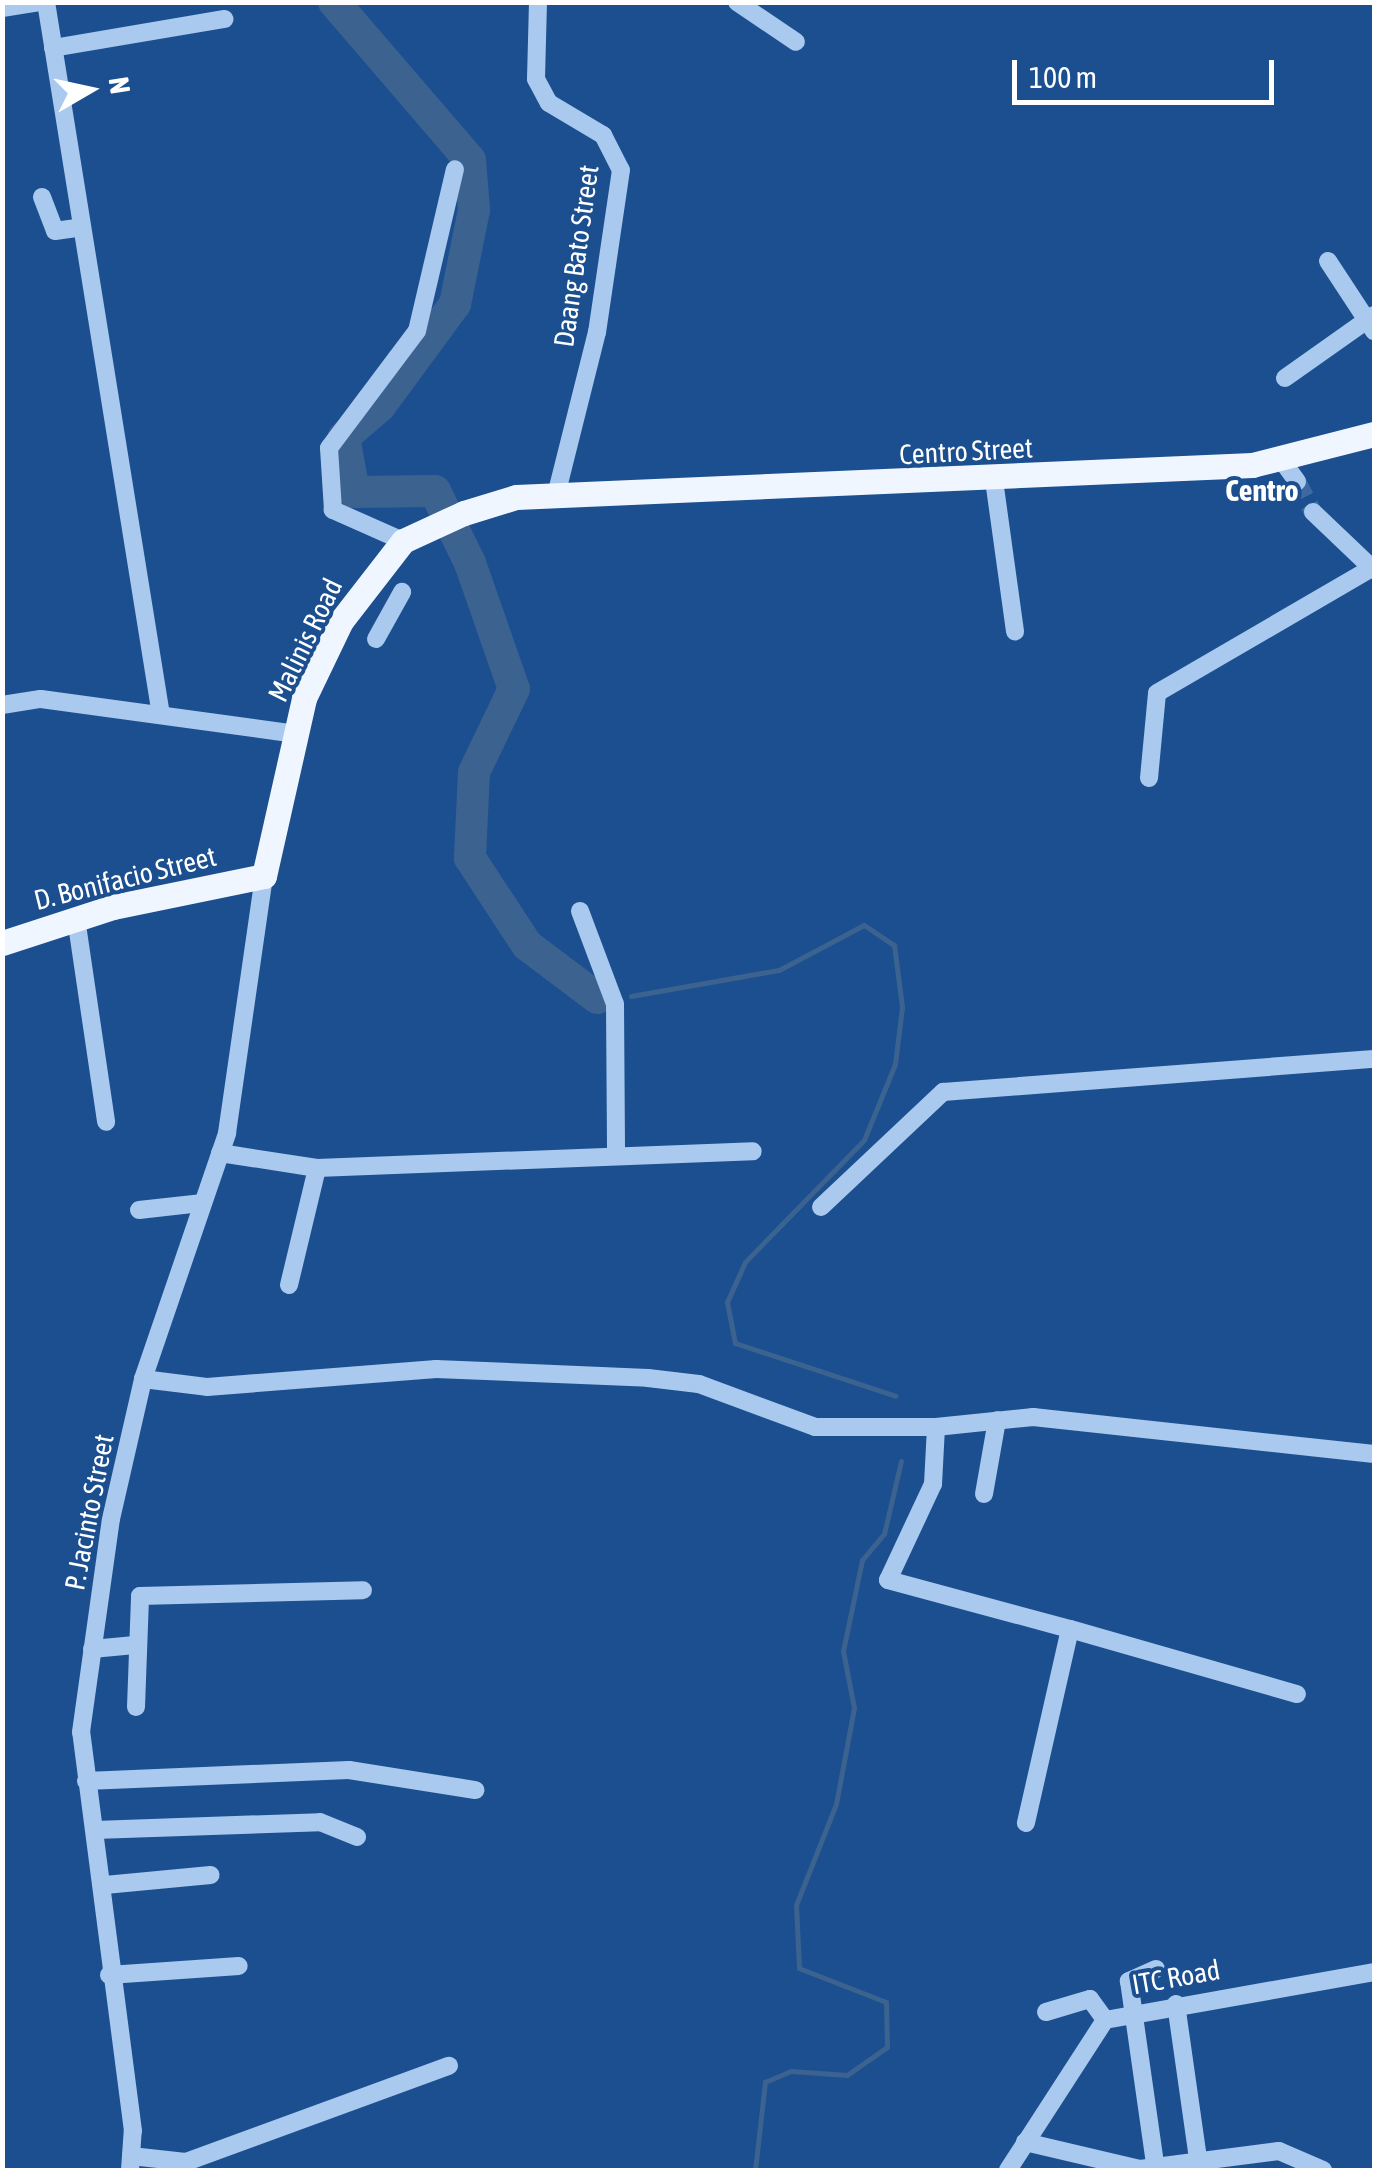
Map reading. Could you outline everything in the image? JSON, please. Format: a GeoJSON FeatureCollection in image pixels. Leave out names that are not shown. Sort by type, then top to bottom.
{"type":"FeatureCollection","features":[{"type":"Feature","properties":{"kind":"main road","name":"Centro Street"},"geometry":{"type":"LineString","coordinates":[[556,495],[1290,471],[1374,434]]}},
{"type":"Feature","properties":{"kind":"main road","name":"Malinis Road"},"geometry":{"type":"LineString","coordinates":[[264,876],[294,734],[341,621],[403,542],[455,517],[556,495]]}},
{"type":"Feature","properties":{"kind":"main road","name":"D. Bonifacio Street"},"geometry":{"type":"LineString","coordinates":[[2,943],[76,918],[264,876]]}},
{"type":"Feature","properties":{"kind":"street"},"geometry":{"type":"LineString","coordinates":[[2,8],[43,2],[161,716]]}},
{"type":"Feature","properties":{"kind":"street","name":"Daang Bato Street"},"geometry":{"type":"LineString","coordinates":[[538,2],[536,78],[549,103],[604,135],[621,170],[596,332],[556,495]]}},
{"type":"Feature","properties":{"kind":"street"},"geometry":{"type":"LineString","coordinates":[[737,2],[796,42]]}},
{"type":"Feature","properties":{"kind":"street"},"geometry":{"type":"LineString","coordinates":[[53,48],[225,19]]}},
{"type":"Feature","properties":{"kind":"street"},"geometry":{"type":"LineString","coordinates":[[403,542],[333,510],[328,448],[417,331],[455,169]]}},
{"type":"Feature","properties":{"kind":"street"},"geometry":{"type":"LineString","coordinates":[[42,197],[55,232],[82,228]]}},
{"type":"Feature","properties":{"kind":"street"},"geometry":{"type":"LineString","coordinates":[[1286,378],[1370,323],[1328,261]]}},
{"type":"Feature","properties":{"kind":"street"},"geometry":{"type":"LineString","coordinates":[[994,480],[1014,632]]}},
{"type":"Feature","properties":{"kind":"street"},"geometry":{"type":"LineString","coordinates":[[1149,778],[1157,693],[1373,569],[1313,512]]}},
{"type":"Feature","properties":{"kind":"street"},"geometry":{"type":"LineString","coordinates":[[376,638],[402,592]]}},
{"type":"Feature","properties":{"kind":"street"},"geometry":{"type":"LineString","coordinates":[[2,705],[41,699],[294,734]]}},
{"type":"Feature","properties":{"kind":"street","name":"P. Jacinto Street"},"geometry":{"type":"LineString","coordinates":[[130,2164],[108,1975],[104,1884],[86,1781],[92,1649],[143,1379],[220,1153],[264,876]]}},
{"type":"Feature","properties":{"kind":"street"},"geometry":{"type":"LineString","coordinates":[[580,911],[615,1004],[616,1155]]}},
{"type":"Feature","properties":{"kind":"street"},"geometry":{"type":"LineString","coordinates":[[76,918],[106,1122]]}},
{"type":"Feature","properties":{"kind":"street"},"geometry":{"type":"LineString","coordinates":[[821,1207],[942,1092],[1374,1059]]}},
{"type":"Feature","properties":{"kind":"street"},"geometry":{"type":"LineString","coordinates":[[220,1153],[317,1168],[752,1151]]}},
{"type":"Feature","properties":{"kind":"street"},"geometry":{"type":"LineString","coordinates":[[289,1285],[317,1168]]}},
{"type":"Feature","properties":{"kind":"street"},"geometry":{"type":"LineString","coordinates":[[139,1210],[201,1203]]}},
{"type":"Feature","properties":{"kind":"street"},"geometry":{"type":"LineString","coordinates":[[143,1379],[206,1386],[436,1369],[648,1378],[699,1384],[815,1427],[936,1427],[998,1420],[1374,1454]]}},
{"type":"Feature","properties":{"kind":"street"},"geometry":{"type":"LineString","coordinates":[[984,1494],[998,1420]]}},
{"type":"Feature","properties":{"kind":"street"},"geometry":{"type":"LineString","coordinates":[[936,1427],[933,1484],[888,1580],[1297,1694]]}},
{"type":"Feature","properties":{"kind":"street"},"geometry":{"type":"LineString","coordinates":[[136,1707],[136,1604],[147,1594],[364,1590]]}},
{"type":"Feature","properties":{"kind":"street"},"geometry":{"type":"LineString","coordinates":[[1026,1823],[1070,1629]]}},
{"type":"Feature","properties":{"kind":"street"},"geometry":{"type":"LineString","coordinates":[[92,1649],[136,1645]]}},
{"type":"Feature","properties":{"kind":"street"},"geometry":{"type":"LineString","coordinates":[[86,1781],[349,1770],[475,1790]]}},
{"type":"Feature","properties":{"kind":"street"},"geometry":{"type":"LineString","coordinates":[[95,1830],[320,1822],[357,1837]]}},
{"type":"Feature","properties":{"kind":"street"},"geometry":{"type":"LineString","coordinates":[[104,1884],[211,1875]]}},
{"type":"Feature","properties":{"kind":"street"},"geometry":{"type":"LineString","coordinates":[[108,1975],[239,1966]]}},
{"type":"Feature","properties":{"kind":"street"},"geometry":{"type":"LineString","coordinates":[[1156,1969],[1128,1981],[1156,2168]]}},
{"type":"Feature","properties":{"kind":"street","name":"ITC Road"},"geometry":{"type":"LineString","coordinates":[[1008,2170],[1105,2020],[1176,2004],[1374,1972]]}},
{"type":"Feature","properties":{"kind":"street"},"geometry":{"type":"LineString","coordinates":[[1046,2012],[1090,1999],[1105,2020]]}},
{"type":"Feature","properties":{"kind":"street"},"geometry":{"type":"LineString","coordinates":[[1176,2004],[1199,2165]]}},
{"type":"Feature","properties":{"kind":"street"},"geometry":{"type":"LineString","coordinates":[[130,2164],[186,2162],[448,2066]]}},
{"type":"Feature","properties":{"kind":"street"},"geometry":{"type":"LineString","coordinates":[[1025,2142],[1117,2168],[1280,2161],[1320,2170]]}},
{"type":"Feature","properties":{"kind":"waterway"},"geometry":{"type":"LineString","coordinates":[[334,2],[470,160],[474,210],[455,304],[380,406],[344,437],[354,492],[435,491],[470,563],[514,689],[474,772],[470,858],[527,945],[597,998]]}},
{"type":"Feature","properties":{"kind":"waterway"},"geometry":{"type":"LineString","coordinates":[[631,996],[779,970],[864,925],[894,945],[902,1007],[895,1064],[864,1140],[745,1262],[727,1302],[735,1343],[896,1396]]}},
{"type":"Feature","properties":{"kind":"waterway"},"geometry":{"type":"LineString","coordinates":[[755,2170],[765,2082],[791,2071],[847,2075],[887,2047],[886,2002],[799,1968],[796,1905],[836,1804],[854,1708],[843,1651],[862,1560],[884,1534],[901,1461]]}},
{"type":"Feature","properties":{"kind":"tunnel"},"geometry":{"type":"LineString","coordinates":[[1297,481],[1313,512]]}},
{"type":"Feature","properties":{"kind":"district","name":"Centro"},"geometry":{"type":"Point","coordinates":[1262,490]}}]}
